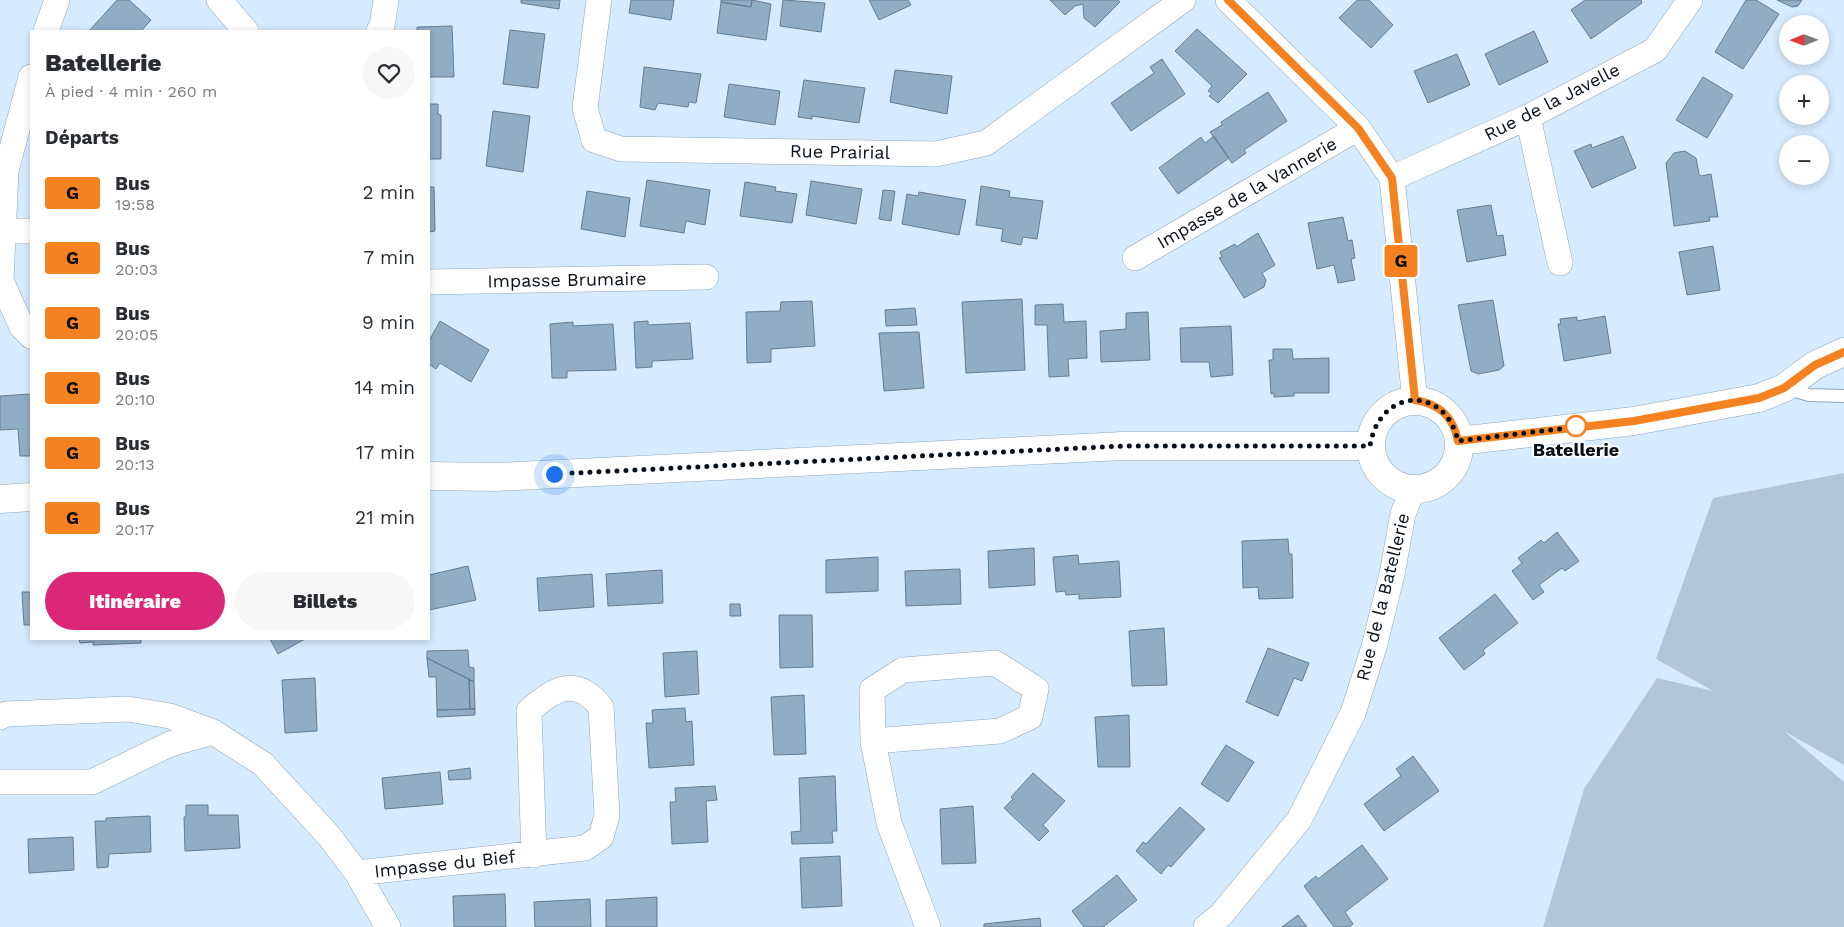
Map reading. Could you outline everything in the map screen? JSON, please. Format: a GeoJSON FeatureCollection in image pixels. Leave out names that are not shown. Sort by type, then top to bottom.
{"type":"FeatureCollection","features":[{"type":"Feature","properties":{"kind":"street"},"geometry":{"type":"LineString","coordinates":[[46,30],[56,0]]}},
{"type":"Feature","properties":{"kind":"street"},"geometry":{"type":"LineString","coordinates":[[218,0],[245,30]]}},
{"type":"Feature","properties":{"kind":"street"},"geometry":{"type":"LineString","coordinates":[[380,30],[382,26],[386,0]]}},
{"type":"Feature","properties":{"kind":"street","name":"Rue Prairial"},"geometry":{"type":"LineString","coordinates":[[599,0],[585,108],[594,140],[621,149],[936,154],[986,143],[1183,0]]}},
{"type":"Feature","properties":{"kind":"street"},"geometry":{"type":"LineString","coordinates":[[1228,0],[1358,128],[1392,178],[1415,400]]}},
{"type":"Feature","properties":{"kind":"street","name":"Rue de la Javelle"},"geometry":{"type":"LineString","coordinates":[[1392,178],[1528,117],[1654,50],[1690,0]]}},
{"type":"Feature","properties":{"kind":"street"},"geometry":{"type":"LineString","coordinates":[[30,81],[6,171],[1,281],[22,327],[30,335]]}},
{"type":"Feature","properties":{"kind":"street"},"geometry":{"type":"LineString","coordinates":[[1528,117],[1560,263]]}},
{"type":"Feature","properties":{"kind":"street","name":"Impasse de la Vannerie"},"geometry":{"type":"LineString","coordinates":[[1135,258],[1358,128]]}},
{"type":"Feature","properties":{"kind":"street"},"geometry":{"type":"LineString","coordinates":[[4,231],[30,231]]}},
{"type":"Feature","properties":{"kind":"street","name":"Impasse Brumaire"},"geometry":{"type":"LineString","coordinates":[[430,282],[706,277]]}},
{"type":"Feature","properties":{"kind":"street"},"geometry":{"type":"LineString","coordinates":[[1458,441],[1634,421],[1759,398],[1784,388],[1815,365],[1844,352]]}},
{"type":"Feature","properties":{"kind":"street"},"geometry":{"type":"LineString","coordinates":[[1415,400],[1427,402],[1439,408],[1449,417],[1456,428],[1458,441],[1454,462],[1441,480],[1428,487],[1413,489],[1400,487],[1388,481],[1379,471],[1373,459],[1370,446],[1372,432],[1378,419],[1388,409],[1401,403],[1415,400]]}},
{"type":"Feature","properties":{"kind":"street"},"geometry":{"type":"LineString","coordinates":[[430,476],[488,477],[1123,446],[1370,446]]}},
{"type":"Feature","properties":{"kind":"street","name":"Rue de la Batellerie"},"geometry":{"type":"LineString","coordinates":[[1206,927],[1221,915],[1299,820],[1352,713],[1376,638],[1392,574],[1403,514],[1413,489]]}},
{"type":"Feature","properties":{"kind":"street"},"geometry":{"type":"LineString","coordinates":[[0,499],[30,497]]}},
{"type":"Feature","properties":{"kind":"street"},"geometry":{"type":"LineString","coordinates":[[873,741],[1000,731],[1030,717],[1036,689],[995,663],[903,670],[872,690],[873,741],[889,823],[928,927]]}},
{"type":"Feature","properties":{"kind":"street","name":"Impasse du Bief"},"geometry":{"type":"LineString","coordinates":[[357,873],[534,855],[585,848],[601,837],[608,815],[601,707],[590,694],[566,687],[546,696],[529,711],[534,855]]}},
{"type":"Feature","properties":{"kind":"street"},"geometry":{"type":"LineString","coordinates":[[0,717],[6,714],[128,709],[170,716],[213,732],[262,764],[329,836],[357,873],[388,927]]}},
{"type":"Feature","properties":{"kind":"street"},"geometry":{"type":"LineString","coordinates":[[0,782],[92,782],[170,744],[213,732]]}},
{"type":"Feature","properties":{"kind":"lane"},"geometry":{"type":"LineString","coordinates":[[1784,388],[1809,395],[1844,396]]}},
{"type":"Feature","properties":{"kind":"shaded area"},"geometry":{"type":"Polygon","coordinates":[[[1844,473],[1844,765],[1784,731],[1844,782],[1844,927],[1543,927],[1584,789],[1657,678],[1713,691],[1656,659],[1713,498],[1844,473]]]}},
{"type":"Feature","properties":{"kind":"building"},"geometry":{"type":"Polygon","coordinates":[[[117,0],[129,0],[151,20],[142,30],[90,30],[117,0]]]}},
{"type":"Feature","properties":{"kind":"building"},"geometry":{"type":"Polygon","coordinates":[[[521,0],[560,0],[559,9],[521,3],[521,0]]]}},
{"type":"Feature","properties":{"kind":"building"},"geometry":{"type":"Polygon","coordinates":[[[631,0],[674,0],[671,20],[629,13],[631,0]]]}},
{"type":"Feature","properties":{"kind":"building"},"geometry":{"type":"Polygon","coordinates":[[[721,0],[752,0],[751,7],[721,2],[721,0]]]}},
{"type":"Feature","properties":{"kind":"building"},"geometry":{"type":"Polygon","coordinates":[[[752,0],[771,4],[766,40],[717,33],[721,2],[751,7],[752,0]]]}},
{"type":"Feature","properties":{"kind":"building"},"geometry":{"type":"Polygon","coordinates":[[[783,0],[825,3],[821,32],[780,26],[783,0]]]}},
{"type":"Feature","properties":{"kind":"building"},"geometry":{"type":"Polygon","coordinates":[[[869,0],[908,0],[911,5],[879,20],[869,0]]]}},
{"type":"Feature","properties":{"kind":"building"},"geometry":{"type":"Polygon","coordinates":[[[1050,0],[1118,0],[1120,2],[1095,27],[1084,18],[1083,4],[1075,6],[1065,15],[1050,0]]]}},
{"type":"Feature","properties":{"kind":"building"},"geometry":{"type":"Polygon","coordinates":[[[1357,0],[1369,0],[1393,25],[1371,48],[1339,18],[1357,0]]]}},
{"type":"Feature","properties":{"kind":"building"},"geometry":{"type":"Polygon","coordinates":[[[1585,0],[1641,0],[1642,3],[1591,39],[1571,10],[1585,0]]]}},
{"type":"Feature","properties":{"kind":"building"},"geometry":{"type":"Polygon","coordinates":[[[1746,0],[1756,0],[1779,14],[1743,69],[1715,52],[1746,0]]]}},
{"type":"Feature","properties":{"kind":"building"},"geometry":{"type":"Polygon","coordinates":[[[1777,0],[1802,0],[1798,6],[1792,7],[1777,0]]]}},
{"type":"Feature","properties":{"kind":"building"},"geometry":{"type":"Polygon","coordinates":[[[452,26],[454,77],[430,77],[430,30],[417,30],[417,27],[452,26]]]}},
{"type":"Feature","properties":{"kind":"building"},"geometry":{"type":"Polygon","coordinates":[[[1197,29],[1247,74],[1218,103],[1209,96],[1212,93],[1208,91],[1212,86],[1175,51],[1197,29]]]}},
{"type":"Feature","properties":{"kind":"building"},"geometry":{"type":"Polygon","coordinates":[[[510,30],[545,34],[538,88],[503,84],[510,30]]]}},
{"type":"Feature","properties":{"kind":"building"},"geometry":{"type":"Polygon","coordinates":[[[1534,31],[1548,62],[1499,85],[1485,54],[1534,31]]]}},
{"type":"Feature","properties":{"kind":"building"},"geometry":{"type":"Polygon","coordinates":[[[1457,54],[1470,85],[1428,103],[1414,71],[1457,54]]]}},
{"type":"Feature","properties":{"kind":"building"},"geometry":{"type":"Polygon","coordinates":[[[1162,59],[1185,94],[1131,131],[1111,103],[1154,73],[1150,67],[1162,59]]]}},
{"type":"Feature","properties":{"kind":"building"},"geometry":{"type":"Polygon","coordinates":[[[644,67],[701,74],[696,103],[689,102],[688,107],[658,103],[655,110],[640,107],[644,67]]]}},
{"type":"Feature","properties":{"kind":"building"},"geometry":{"type":"Polygon","coordinates":[[[895,70],[952,76],[947,114],[890,102],[895,70]]]}},
{"type":"Feature","properties":{"kind":"building"},"geometry":{"type":"Polygon","coordinates":[[[1703,77],[1733,95],[1707,138],[1676,120],[1703,77]]]}},
{"type":"Feature","properties":{"kind":"building"},"geometry":{"type":"Polygon","coordinates":[[[804,80],[865,88],[859,123],[812,116],[812,119],[798,117],[804,80]]]}},
{"type":"Feature","properties":{"kind":"building"},"geometry":{"type":"Polygon","coordinates":[[[729,84],[780,91],[775,125],[724,117],[729,84]]]}},
{"type":"Feature","properties":{"kind":"building"},"geometry":{"type":"Polygon","coordinates":[[[1268,92],[1287,121],[1244,150],[1246,153],[1232,163],[1210,132],[1222,125],[1221,122],[1268,92]]]}},
{"type":"Feature","properties":{"kind":"building"},"geometry":{"type":"Polygon","coordinates":[[[430,104],[438,104],[438,114],[441,115],[441,159],[430,159],[430,104]]]}},
{"type":"Feature","properties":{"kind":"building"},"geometry":{"type":"Polygon","coordinates":[[[493,111],[530,116],[523,172],[486,166],[493,111]]]}},
{"type":"Feature","properties":{"kind":"building"},"geometry":{"type":"Polygon","coordinates":[[[1214,136],[1229,158],[1178,194],[1159,168],[1201,137],[1205,143],[1214,136]]]}},
{"type":"Feature","properties":{"kind":"building"},"geometry":{"type":"Polygon","coordinates":[[[1623,136],[1636,168],[1592,188],[1574,151],[1591,144],[1592,148],[1623,136]]]}},
{"type":"Feature","properties":{"kind":"building"},"geometry":{"type":"Polygon","coordinates":[[[1685,151],[1696,158],[1701,176],[1711,174],[1718,217],[1709,217],[1710,221],[1674,226],[1666,163],[1674,153],[1685,151]]]}},
{"type":"Feature","properties":{"kind":"building"},"geometry":{"type":"Polygon","coordinates":[[[647,180],[710,190],[705,225],[686,221],[684,233],[640,226],[647,180]]]}},
{"type":"Feature","properties":{"kind":"building"},"geometry":{"type":"Polygon","coordinates":[[[811,181],[862,189],[856,224],[806,215],[811,181]]]}},
{"type":"Feature","properties":{"kind":"building"},"geometry":{"type":"Polygon","coordinates":[[[745,182],[776,187],[775,191],[797,194],[792,223],[740,216],[745,182]]]}},
{"type":"Feature","properties":{"kind":"building"},"geometry":{"type":"Polygon","coordinates":[[[981,186],[1010,191],[1009,197],[1043,201],[1037,239],[1023,237],[1021,245],[1001,241],[1003,229],[976,225],[981,186]]]}},
{"type":"Feature","properties":{"kind":"building"},"geometry":{"type":"Polygon","coordinates":[[[430,187],[434,187],[435,231],[430,232],[430,187]]]}},
{"type":"Feature","properties":{"kind":"building"},"geometry":{"type":"Polygon","coordinates":[[[883,190],[895,191],[891,221],[879,219],[883,190]]]}},
{"type":"Feature","properties":{"kind":"building"},"geometry":{"type":"Polygon","coordinates":[[[587,191],[630,198],[625,237],[581,229],[587,191]]]}},
{"type":"Feature","properties":{"kind":"building"},"geometry":{"type":"Polygon","coordinates":[[[919,192],[966,200],[959,235],[902,224],[907,194],[918,196],[919,192]]]}},
{"type":"Feature","properties":{"kind":"building"},"geometry":{"type":"Polygon","coordinates":[[[1491,205],[1497,236],[1503,235],[1506,255],[1467,262],[1457,210],[1491,205]]]}},
{"type":"Feature","properties":{"kind":"building"},"geometry":{"type":"Polygon","coordinates":[[[1343,217],[1348,241],[1352,240],[1355,258],[1351,259],[1355,280],[1338,283],[1334,265],[1317,269],[1308,223],[1343,217]]]}},
{"type":"Feature","properties":{"kind":"building"},"geometry":{"type":"Polygon","coordinates":[[[1258,233],[1275,265],[1262,273],[1266,280],[1264,287],[1244,298],[1219,258],[1222,257],[1220,252],[1235,244],[1236,247],[1258,233]]]}},
{"type":"Feature","properties":{"kind":"building"},"geometry":{"type":"Polygon","coordinates":[[[1713,246],[1720,290],[1687,295],[1679,252],[1713,246]]]}},
{"type":"Feature","properties":{"kind":"building"},"geometry":{"type":"Polygon","coordinates":[[[1022,299],[1025,370],[966,373],[962,302],[1022,299]]]}},
{"type":"Feature","properties":{"kind":"building"},"geometry":{"type":"Polygon","coordinates":[[[1493,300],[1504,366],[1499,370],[1478,374],[1471,371],[1458,305],[1493,300]]]}},
{"type":"Feature","properties":{"kind":"building"},"geometry":{"type":"Polygon","coordinates":[[[812,301],[815,346],[771,349],[771,362],[747,363],[746,312],[780,311],[781,302],[812,301]]]}},
{"type":"Feature","properties":{"kind":"building"},"geometry":{"type":"Polygon","coordinates":[[[1063,304],[1064,322],[1086,321],[1087,358],[1068,359],[1069,376],[1049,377],[1047,325],[1035,325],[1035,305],[1063,304]]]}},
{"type":"Feature","properties":{"kind":"building"},"geometry":{"type":"Polygon","coordinates":[[[915,308],[917,325],[886,326],[885,310],[915,308]]]}},
{"type":"Feature","properties":{"kind":"building"},"geometry":{"type":"Polygon","coordinates":[[[1148,312],[1150,360],[1101,362],[1100,331],[1126,329],[1126,313],[1148,312]]]}},
{"type":"Feature","properties":{"kind":"building"},"geometry":{"type":"Polygon","coordinates":[[[1605,316],[1611,353],[1564,361],[1558,324],[1561,324],[1560,319],[1577,317],[1577,321],[1605,316]]]}},
{"type":"Feature","properties":{"kind":"building"},"geometry":{"type":"Polygon","coordinates":[[[440,321],[489,350],[471,382],[440,363],[436,369],[430,365],[430,339],[440,321]]]}},
{"type":"Feature","properties":{"kind":"building"},"geometry":{"type":"Polygon","coordinates":[[[648,321],[648,325],[690,323],[693,359],[652,361],[652,367],[636,368],[634,322],[648,321]]]}},
{"type":"Feature","properties":{"kind":"building"},"geometry":{"type":"Polygon","coordinates":[[[573,322],[573,326],[613,324],[616,370],[567,371],[567,378],[552,378],[550,324],[573,322]]]}},
{"type":"Feature","properties":{"kind":"building"},"geometry":{"type":"Polygon","coordinates":[[[1231,326],[1233,375],[1211,377],[1209,362],[1181,362],[1180,328],[1231,326]]]}},
{"type":"Feature","properties":{"kind":"building"},"geometry":{"type":"Polygon","coordinates":[[[919,332],[924,388],[884,391],[879,333],[919,332]]]}},
{"type":"Feature","properties":{"kind":"building"},"geometry":{"type":"Polygon","coordinates":[[[1273,349],[1292,349],[1293,359],[1329,358],[1329,393],[1294,393],[1294,396],[1274,397],[1274,393],[1271,394],[1269,360],[1273,360],[1273,349]]]}},
{"type":"Feature","properties":{"kind":"building"},"geometry":{"type":"Polygon","coordinates":[[[30,394],[30,456],[20,456],[18,429],[0,430],[0,396],[30,394]]]}},
{"type":"Feature","properties":{"kind":"building"},"geometry":{"type":"Polygon","coordinates":[[[1557,532],[1579,561],[1565,571],[1562,568],[1539,585],[1544,592],[1533,600],[1512,571],[1522,563],[1518,558],[1541,540],[1544,543],[1557,532]]]}},
{"type":"Feature","properties":{"kind":"building"},"geometry":{"type":"Polygon","coordinates":[[[1288,539],[1289,554],[1292,554],[1293,598],[1259,599],[1258,587],[1243,588],[1242,541],[1288,539]]]}},
{"type":"Feature","properties":{"kind":"building"},"geometry":{"type":"Polygon","coordinates":[[[1034,548],[1035,585],[989,588],[988,551],[1034,548]]]}},
{"type":"Feature","properties":{"kind":"building"},"geometry":{"type":"Polygon","coordinates":[[[1078,555],[1079,564],[1119,561],[1121,597],[1079,599],[1079,594],[1066,595],[1065,591],[1056,592],[1053,557],[1078,555]]]}},
{"type":"Feature","properties":{"kind":"building"},"geometry":{"type":"Polygon","coordinates":[[[878,557],[878,591],[826,593],[826,560],[878,557]]]}},
{"type":"Feature","properties":{"kind":"building"},"geometry":{"type":"Polygon","coordinates":[[[468,566],[476,600],[430,610],[430,575],[468,566]]]}},
{"type":"Feature","properties":{"kind":"building"},"geometry":{"type":"Polygon","coordinates":[[[960,569],[961,604],[906,606],[905,571],[960,569]]]}},
{"type":"Feature","properties":{"kind":"building"},"geometry":{"type":"Polygon","coordinates":[[[662,570],[663,603],[608,606],[606,574],[662,570]]]}},
{"type":"Feature","properties":{"kind":"building"},"geometry":{"type":"Polygon","coordinates":[[[592,574],[594,607],[539,611],[537,578],[592,574]]]}},
{"type":"Feature","properties":{"kind":"building"},"geometry":{"type":"Polygon","coordinates":[[[22,592],[30,592],[30,625],[24,625],[22,592]]]}},
{"type":"Feature","properties":{"kind":"building"},"geometry":{"type":"Polygon","coordinates":[[[1495,594],[1518,623],[1483,650],[1485,654],[1464,670],[1439,638],[1495,594]]]}},
{"type":"Feature","properties":{"kind":"building"},"geometry":{"type":"Polygon","coordinates":[[[730,604],[740,604],[741,616],[730,616],[730,604]]]}},
{"type":"Feature","properties":{"kind":"building"},"geometry":{"type":"Polygon","coordinates":[[[779,615],[812,615],[813,667],[780,668],[779,615]]]}},
{"type":"Feature","properties":{"kind":"building"},"geometry":{"type":"Polygon","coordinates":[[[1164,628],[1167,685],[1132,686],[1129,631],[1164,628]]]}},
{"type":"Feature","properties":{"kind":"building"},"geometry":{"type":"Polygon","coordinates":[[[79,640],[141,640],[141,643],[93,645],[93,642],[80,643],[79,640]]]}},
{"type":"Feature","properties":{"kind":"building"},"geometry":{"type":"Polygon","coordinates":[[[271,640],[303,640],[278,654],[271,640]]]}},
{"type":"Feature","properties":{"kind":"building"},"geometry":{"type":"Polygon","coordinates":[[[1268,648],[1309,663],[1302,681],[1294,678],[1278,716],[1246,702],[1268,648]]]}},
{"type":"Feature","properties":{"kind":"building"},"geometry":{"type":"Polygon","coordinates":[[[468,650],[469,667],[474,668],[474,682],[427,658],[427,651],[468,650]]]}},
{"type":"Feature","properties":{"kind":"building"},"geometry":{"type":"Polygon","coordinates":[[[697,651],[699,694],[665,697],[663,653],[697,651]]]}},
{"type":"Feature","properties":{"kind":"building"},"geometry":{"type":"Polygon","coordinates":[[[427,658],[469,679],[470,709],[437,710],[436,677],[429,677],[427,658]]]}},
{"type":"Feature","properties":{"kind":"building"},"geometry":{"type":"Polygon","coordinates":[[[315,678],[317,731],[285,733],[282,680],[315,678]]]}},
{"type":"Feature","properties":{"kind":"building"},"geometry":{"type":"Polygon","coordinates":[[[469,679],[474,682],[475,709],[470,709],[469,679]]]}},
{"type":"Feature","properties":{"kind":"building"},"geometry":{"type":"Polygon","coordinates":[[[804,695],[806,754],[774,755],[771,697],[804,695]]]}},
{"type":"Feature","properties":{"kind":"building"},"geometry":{"type":"Polygon","coordinates":[[[685,708],[686,722],[692,721],[694,765],[649,768],[646,723],[653,723],[652,710],[685,708]]]}},
{"type":"Feature","properties":{"kind":"building"},"geometry":{"type":"Polygon","coordinates":[[[475,709],[475,715],[437,717],[437,710],[475,709]]]}},
{"type":"Feature","properties":{"kind":"building"},"geometry":{"type":"Polygon","coordinates":[[[1129,715],[1130,767],[1098,767],[1095,717],[1129,715]]]}},
{"type":"Feature","properties":{"kind":"building"},"geometry":{"type":"Polygon","coordinates":[[[1226,745],[1254,762],[1228,802],[1201,784],[1226,745]]]}},
{"type":"Feature","properties":{"kind":"building"},"geometry":{"type":"Polygon","coordinates":[[[1413,756],[1439,791],[1384,831],[1364,804],[1401,776],[1396,769],[1413,756]]]}},
{"type":"Feature","properties":{"kind":"building"},"geometry":{"type":"Polygon","coordinates":[[[470,768],[471,779],[449,780],[448,771],[470,768]]]}},
{"type":"Feature","properties":{"kind":"building"},"geometry":{"type":"Polygon","coordinates":[[[440,772],[443,804],[385,809],[382,778],[440,772]]]}},
{"type":"Feature","properties":{"kind":"building"},"geometry":{"type":"Polygon","coordinates":[[[1033,773],[1065,801],[1043,825],[1049,831],[1039,841],[1004,808],[1013,799],[1011,797],[1033,773]]]}},
{"type":"Feature","properties":{"kind":"building"},"geometry":{"type":"Polygon","coordinates":[[[835,776],[837,831],[832,831],[833,843],[792,844],[791,832],[801,831],[799,778],[835,776]]]}},
{"type":"Feature","properties":{"kind":"building"},"geometry":{"type":"Polygon","coordinates":[[[715,786],[717,800],[706,801],[708,842],[672,844],[670,802],[676,802],[675,788],[715,786]]]}},
{"type":"Feature","properties":{"kind":"building"},"geometry":{"type":"Polygon","coordinates":[[[186,805],[208,805],[208,815],[238,815],[240,848],[185,851],[184,817],[186,817],[186,805]]]}},
{"type":"Feature","properties":{"kind":"building"},"geometry":{"type":"Polygon","coordinates":[[[973,806],[976,863],[942,864],[940,809],[973,806]]]}},
{"type":"Feature","properties":{"kind":"building"},"geometry":{"type":"Polygon","coordinates":[[[1180,807],[1205,829],[1171,867],[1168,865],[1161,874],[1136,851],[1143,842],[1146,844],[1180,807]]]}},
{"type":"Feature","properties":{"kind":"building"},"geometry":{"type":"Polygon","coordinates":[[[150,816],[151,852],[109,854],[108,867],[97,868],[95,821],[106,821],[106,818],[150,816]]]}},
{"type":"Feature","properties":{"kind":"building"},"geometry":{"type":"Polygon","coordinates":[[[73,837],[74,870],[29,873],[28,839],[73,837]]]}},
{"type":"Feature","properties":{"kind":"building"},"geometry":{"type":"Polygon","coordinates":[[[1362,845],[1388,879],[1345,912],[1353,924],[1349,927],[1334,927],[1304,886],[1316,876],[1318,879],[1362,845]]]}},
{"type":"Feature","properties":{"kind":"building"},"geometry":{"type":"Polygon","coordinates":[[[840,856],[842,906],[802,908],[800,858],[840,856]]]}},
{"type":"Feature","properties":{"kind":"building"},"geometry":{"type":"Polygon","coordinates":[[[1117,875],[1137,900],[1103,927],[1084,927],[1072,911],[1117,875]]]}},
{"type":"Feature","properties":{"kind":"building"},"geometry":{"type":"Polygon","coordinates":[[[505,894],[506,927],[454,927],[453,896],[505,894]]]}},
{"type":"Feature","properties":{"kind":"building"},"geometry":{"type":"Polygon","coordinates":[[[657,897],[657,927],[606,927],[606,900],[657,897]]]}},
{"type":"Feature","properties":{"kind":"building"},"geometry":{"type":"Polygon","coordinates":[[[590,899],[591,927],[535,927],[534,902],[590,899]]]}},
{"type":"Feature","properties":{"kind":"building"},"geometry":{"type":"Polygon","coordinates":[[[1298,915],[1307,927],[1282,927],[1298,915]]]}},
{"type":"Feature","properties":{"kind":"building"},"geometry":{"type":"Polygon","coordinates":[[[1040,918],[1041,927],[984,927],[984,924],[1040,918]]]}},
{"type":"Feature","properties":{"kind":"bus line","name":"G"},"geometry":{"type":"LineString","coordinates":[[1228,0],[1358,128],[1392,178],[1415,400],[1427,402],[1439,408],[1449,417],[1456,428],[1458,441],[1534,430],[1634,421],[1759,398],[1784,388],[1815,365],[1844,352]]}},
{"type":"Feature","properties":{"kind":"place","name":"Batellerie"},"geometry":{"type":"Point","coordinates":[1576,426]}},
{"type":"Feature","properties":{"kind":"route"},"geometry":{"type":"LineString","coordinates":[[554,474],[1123,446],[1370,446],[1372,432],[1378,419],[1388,409],[1401,403],[1415,400],[1427,402],[1439,408],[1449,417],[1456,428],[1458,441],[1534,430],[1584,426],[1576,426]]}}]}
